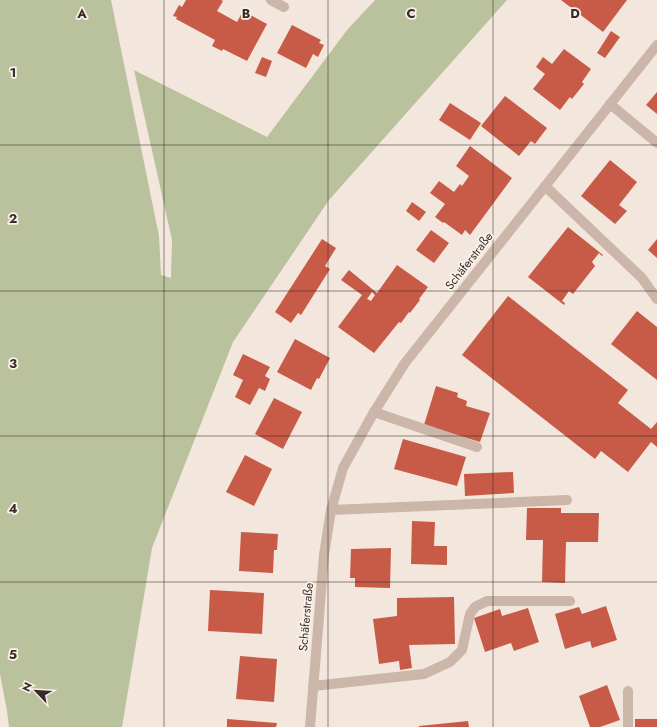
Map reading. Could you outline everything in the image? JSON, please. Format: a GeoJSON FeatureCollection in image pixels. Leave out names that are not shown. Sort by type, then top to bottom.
{"type":"FeatureCollection","features":[{"type":"Feature","properties":{"kind":"street"},"geometry":{"type":"LineString","coordinates":[[271,0],[284,7]]}},
{"type":"Feature","properties":{"kind":"street","name":"Schäferstraße"},"geometry":{"type":"LineString","coordinates":[[310,727],[324,555],[331,510],[343,468],[374,412],[405,363],[657,45]]}},
{"type":"Feature","properties":{"kind":"street"},"geometry":{"type":"LineString","coordinates":[[610,104],[657,142]]}},
{"type":"Feature","properties":{"kind":"street"},"geometry":{"type":"LineString","coordinates":[[545,186],[642,278],[657,299]]}},
{"type":"Feature","properties":{"kind":"street"},"geometry":{"type":"LineString","coordinates":[[374,412],[477,447]]}},
{"type":"Feature","properties":{"kind":"street"},"geometry":{"type":"LineString","coordinates":[[331,510],[567,500]]}},
{"type":"Feature","properties":{"kind":"street"},"geometry":{"type":"LineString","coordinates":[[313,686],[424,674],[450,662],[462,650],[470,614],[476,607],[487,601],[570,601]]}},
{"type":"Feature","properties":{"kind":"street"},"geometry":{"type":"LineString","coordinates":[[628,691],[628,727]]}},
{"type":"Feature","properties":{"kind":"green space"},"geometry":{"type":"Polygon","coordinates":[[[0,0],[111,0],[159,236],[161,275],[171,278],[172,240],[134,70],[267,137],[347,30],[375,0],[507,0],[329,200],[233,342],[152,548],[122,727],[9,727],[0,674],[0,0]]]}},
{"type":"Feature","properties":{"kind":"building"},"geometry":{"type":"Polygon","coordinates":[[[186,0],[221,0],[223,1],[217,11],[237,22],[243,11],[267,24],[247,61],[223,49],[222,51],[212,46],[215,40],[173,16],[179,5],[182,7],[186,0]]]}},
{"type":"Feature","properties":{"kind":"building"},"geometry":{"type":"Polygon","coordinates":[[[561,0],[627,0],[603,32],[561,0]]]}},
{"type":"Feature","properties":{"kind":"building"},"geometry":{"type":"Polygon","coordinates":[[[292,25],[321,40],[319,43],[324,45],[318,57],[313,54],[306,68],[277,53],[292,25]]]}},
{"type":"Feature","properties":{"kind":"building"},"geometry":{"type":"Polygon","coordinates":[[[611,31],[620,37],[605,58],[597,53],[611,31]]]}},
{"type":"Feature","properties":{"kind":"building"},"geometry":{"type":"Polygon","coordinates":[[[564,49],[591,69],[582,82],[584,84],[572,99],[570,97],[560,110],[533,89],[545,74],[536,67],[543,57],[552,64],[564,49]]]}},
{"type":"Feature","properties":{"kind":"building"},"geometry":{"type":"Polygon","coordinates":[[[262,57],[272,61],[266,77],[255,73],[262,57]]]}},
{"type":"Feature","properties":{"kind":"building"},"geometry":{"type":"Polygon","coordinates":[[[657,92],[657,114],[646,105],[657,92]]]}},
{"type":"Feature","properties":{"kind":"building"},"geometry":{"type":"Polygon","coordinates":[[[505,96],[547,128],[535,144],[531,141],[519,156],[481,126],[505,96]]]}},
{"type":"Feature","properties":{"kind":"building"},"geometry":{"type":"Polygon","coordinates":[[[450,103],[481,123],[470,140],[439,120],[450,103]]]}},
{"type":"Feature","properties":{"kind":"building"},"geometry":{"type":"Polygon","coordinates":[[[470,146],[512,178],[470,235],[465,230],[462,235],[435,217],[445,204],[430,193],[439,181],[454,192],[460,184],[462,186],[469,176],[456,166],[470,146]]]}},
{"type":"Feature","properties":{"kind":"building"},"geometry":{"type":"Polygon","coordinates":[[[610,160],[637,182],[619,205],[627,211],[615,224],[581,196],[610,160]]]}},
{"type":"Feature","properties":{"kind":"building"},"geometry":{"type":"Polygon","coordinates":[[[412,202],[426,212],[419,221],[406,211],[412,202]]]}},
{"type":"Feature","properties":{"kind":"building"},"geometry":{"type":"Polygon","coordinates":[[[568,227],[603,255],[602,256],[599,253],[592,262],[595,266],[573,294],[569,291],[562,301],[565,303],[564,305],[528,277],[568,227]]]}},
{"type":"Feature","properties":{"kind":"building"},"geometry":{"type":"Polygon","coordinates":[[[431,230],[449,243],[434,263],[416,250],[431,230]]]}},
{"type":"Feature","properties":{"kind":"building"},"geometry":{"type":"Polygon","coordinates":[[[322,239],[336,248],[325,266],[330,269],[301,315],[298,313],[291,323],[275,312],[322,239]]]}},
{"type":"Feature","properties":{"kind":"building"},"geometry":{"type":"Polygon","coordinates":[[[657,239],[657,258],[648,250],[657,239]]]}},
{"type":"Feature","properties":{"kind":"building"},"geometry":{"type":"Polygon","coordinates":[[[397,265],[428,287],[410,313],[409,312],[401,323],[399,322],[374,353],[338,327],[362,295],[341,280],[349,270],[377,293],[397,265]],[[372,292],[367,299],[371,301],[375,295],[372,292]]]}},
{"type":"Feature","properties":{"kind":"building"},"geometry":{"type":"Polygon","coordinates":[[[508,296],[628,390],[618,403],[651,429],[657,422],[657,447],[651,442],[628,472],[601,451],[595,459],[462,355],[508,296]]]}},
{"type":"Feature","properties":{"kind":"building"},"geometry":{"type":"Polygon","coordinates":[[[637,311],[657,327],[657,380],[611,344],[637,311]]]}},
{"type":"Feature","properties":{"kind":"building"},"geometry":{"type":"Polygon","coordinates":[[[295,339],[330,358],[319,379],[317,378],[311,390],[277,372],[295,339]]]}},
{"type":"Feature","properties":{"kind":"building"},"geometry":{"type":"Polygon","coordinates":[[[243,354],[270,367],[265,376],[270,379],[265,391],[259,388],[250,405],[235,397],[243,380],[233,375],[243,354]]]}},
{"type":"Feature","properties":{"kind":"building"},"geometry":{"type":"Polygon","coordinates":[[[436,386],[458,393],[457,397],[467,401],[466,406],[490,413],[480,442],[424,425],[436,386]]]}},
{"type":"Feature","properties":{"kind":"building"},"geometry":{"type":"Polygon","coordinates":[[[274,398],[302,412],[283,449],[255,434],[274,398]]]}},
{"type":"Feature","properties":{"kind":"building"},"geometry":{"type":"Polygon","coordinates":[[[403,439],[466,457],[457,486],[394,469],[403,439]]]}},
{"type":"Feature","properties":{"kind":"building"},"geometry":{"type":"Polygon","coordinates":[[[245,455],[272,469],[254,506],[226,492],[245,455]]]}},
{"type":"Feature","properties":{"kind":"building"},"geometry":{"type":"Polygon","coordinates":[[[513,472],[514,493],[465,496],[464,474],[513,472]]]}},
{"type":"Feature","properties":{"kind":"building"},"geometry":{"type":"Polygon","coordinates":[[[527,508],[561,508],[561,513],[599,513],[598,542],[566,542],[565,583],[542,582],[543,540],[526,540],[527,508]]]}},
{"type":"Feature","properties":{"kind":"building"},"geometry":{"type":"Polygon","coordinates":[[[412,521],[435,522],[434,546],[447,546],[447,565],[411,564],[412,521]]]}},
{"type":"Feature","properties":{"kind":"building"},"geometry":{"type":"Polygon","coordinates":[[[241,532],[278,534],[277,550],[274,550],[273,573],[239,571],[241,532]]]}},
{"type":"Feature","properties":{"kind":"building"},"geometry":{"type":"Polygon","coordinates":[[[391,548],[390,588],[355,587],[355,578],[350,578],[351,549],[391,548]]]}},
{"type":"Feature","properties":{"kind":"building"},"geometry":{"type":"Polygon","coordinates":[[[210,590],[264,593],[262,634],[208,631],[210,590]]]}},
{"type":"Feature","properties":{"kind":"building"},"geometry":{"type":"Polygon","coordinates":[[[454,597],[455,644],[409,645],[412,668],[400,670],[399,661],[379,664],[373,619],[397,616],[397,598],[454,597]]]}},
{"type":"Feature","properties":{"kind":"building"},"geometry":{"type":"Polygon","coordinates":[[[606,606],[617,640],[592,648],[590,641],[565,649],[555,614],[579,607],[582,614],[606,606]]]}},
{"type":"Feature","properties":{"kind":"building"},"geometry":{"type":"Polygon","coordinates":[[[528,608],[539,642],[514,651],[511,643],[485,652],[474,618],[500,609],[502,616],[528,608]]]}},
{"type":"Feature","properties":{"kind":"building"},"geometry":{"type":"Polygon","coordinates":[[[240,656],[277,659],[274,702],[236,699],[240,656]]]}},
{"type":"Feature","properties":{"kind":"building"},"geometry":{"type":"Polygon","coordinates":[[[607,685],[620,720],[600,727],[590,727],[579,696],[607,685]]]}},
{"type":"Feature","properties":{"kind":"building"},"geometry":{"type":"Polygon","coordinates":[[[227,719],[277,723],[276,727],[227,727],[227,719]]]}},
{"type":"Feature","properties":{"kind":"building"},"geometry":{"type":"Polygon","coordinates":[[[635,719],[657,719],[657,727],[635,727],[635,719]]]}},
{"type":"Feature","properties":{"kind":"building"},"geometry":{"type":"Polygon","coordinates":[[[468,721],[469,727],[419,727],[419,726],[468,721]]]}}]}
